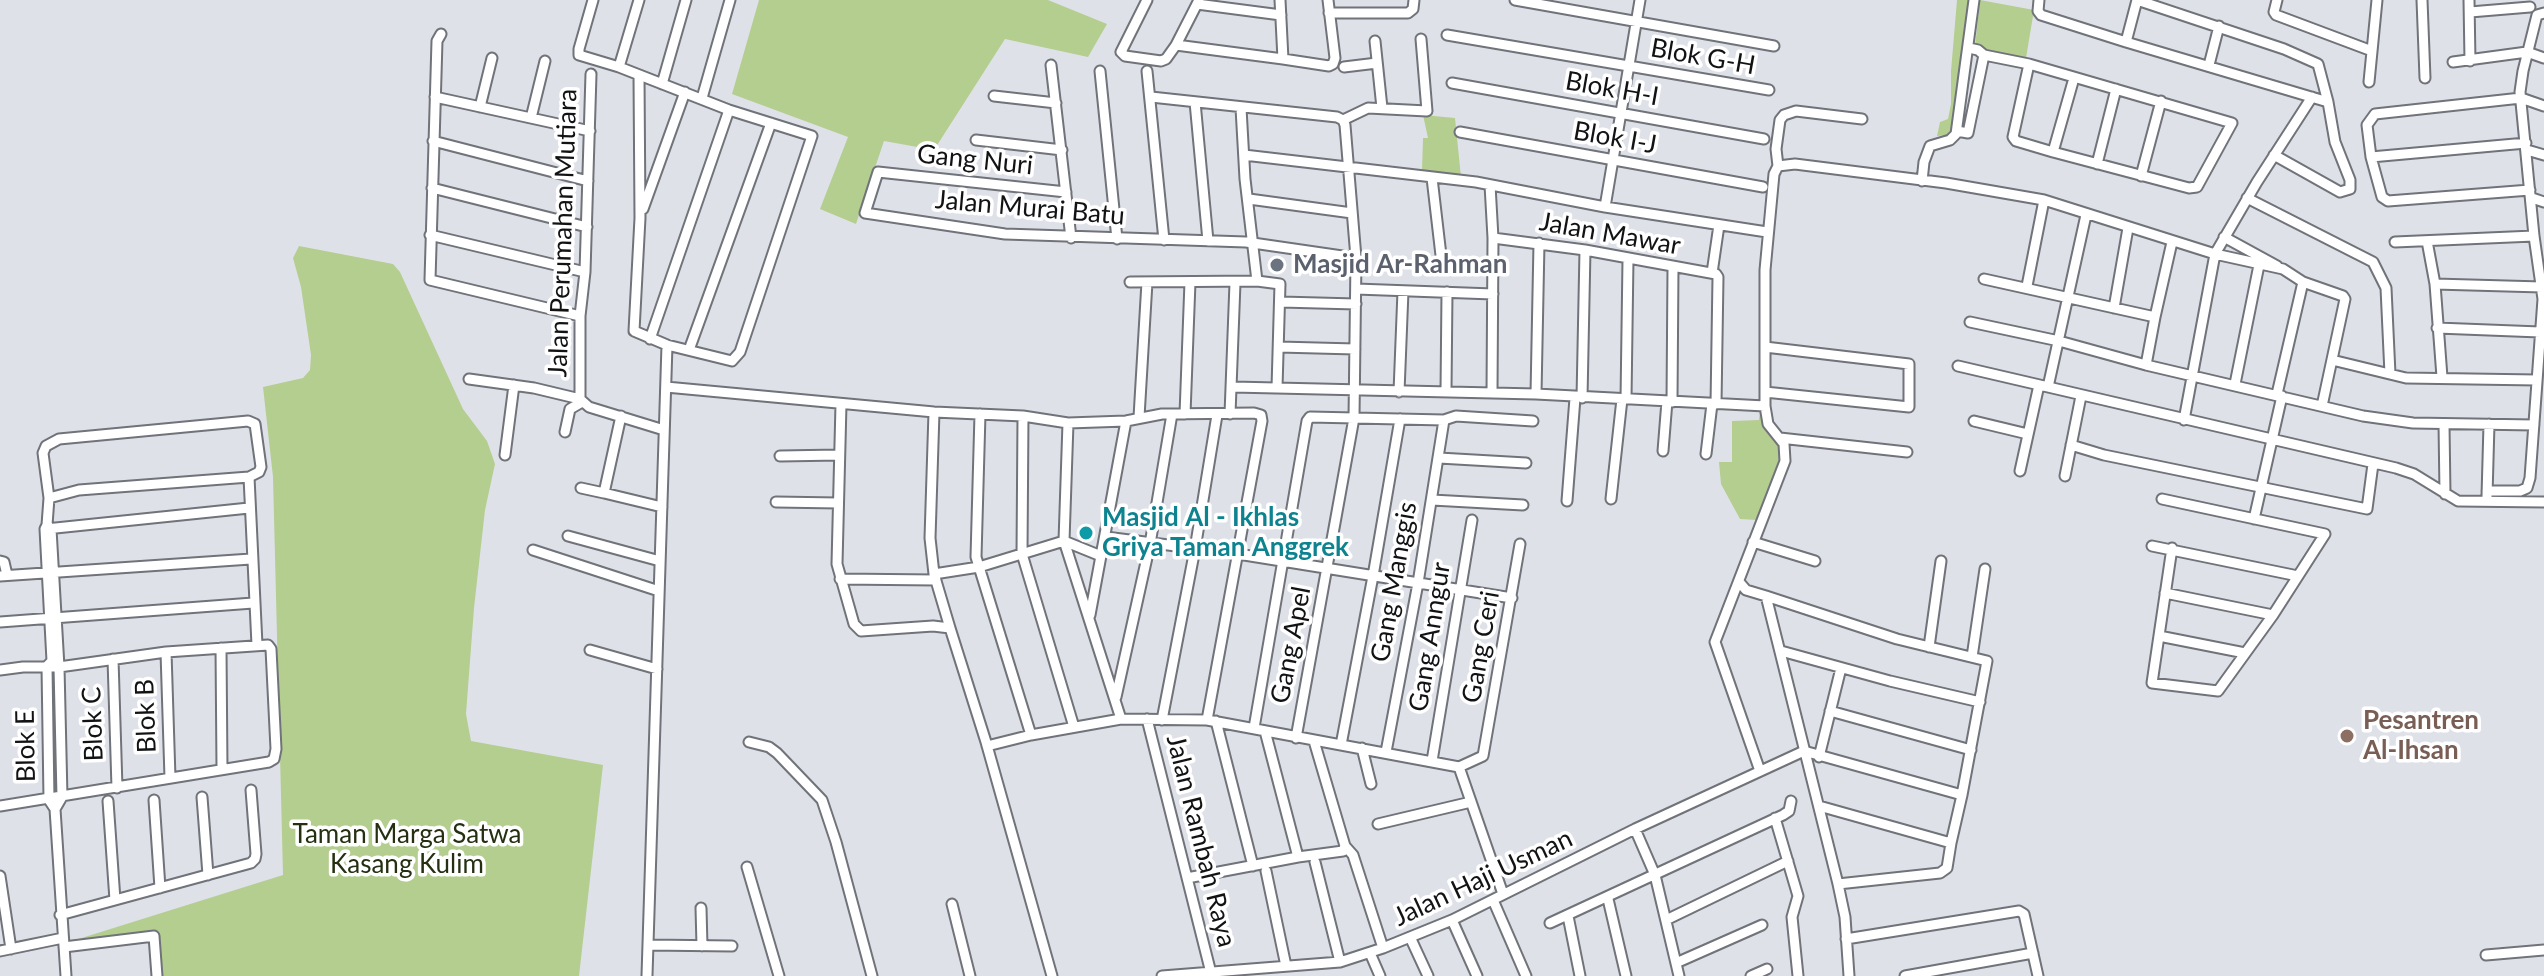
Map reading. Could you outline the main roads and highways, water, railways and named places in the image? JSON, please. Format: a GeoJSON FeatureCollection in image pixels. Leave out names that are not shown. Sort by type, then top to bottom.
{"type":"FeatureCollection","features":[{"type":"Feature","properties":{"kind":"place","name":"Masjid Ar-Rahman"},"geometry":{"type":"Point","coordinates":[1277,265]}},
{"type":"Feature","properties":{"kind":"place","name":"Masjid Al - Ikhlas Griya Taman Anggrek"},"geometry":{"type":"Point","coordinates":[1086,533]}},
{"type":"Feature","properties":{"kind":"place","name":"Pesantren Al-Ihsan"},"geometry":{"type":"Point","coordinates":[2347,736]}},
{"type":"Feature","properties":{"kind":"park label","name":"Taman Marga Satwa Kasang Kulim"},"geometry":{"type":"Point","coordinates":[407,850]}}]}
